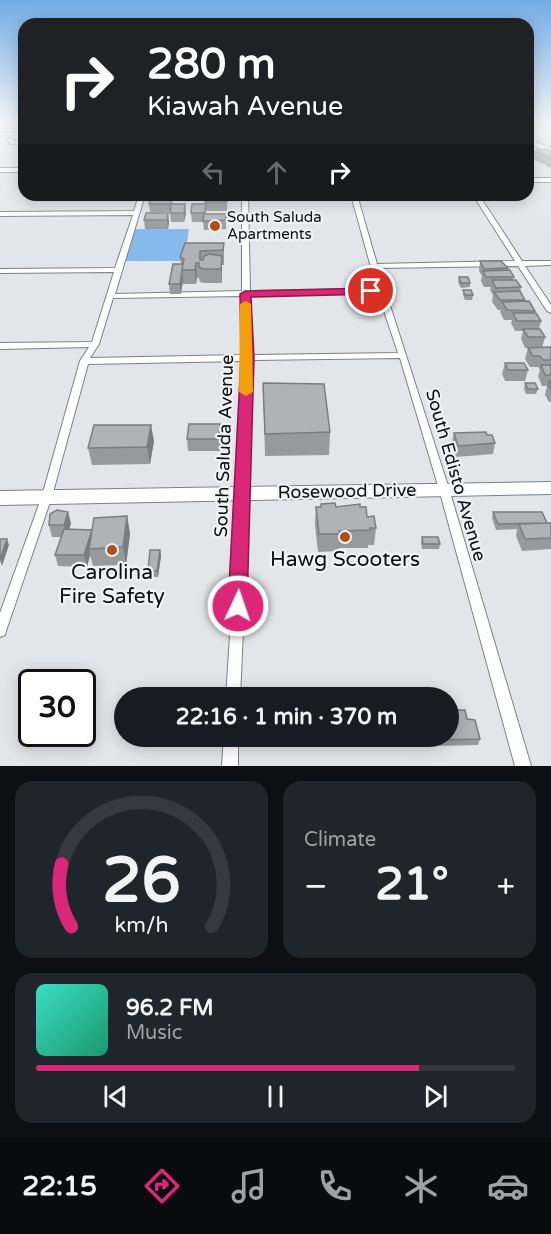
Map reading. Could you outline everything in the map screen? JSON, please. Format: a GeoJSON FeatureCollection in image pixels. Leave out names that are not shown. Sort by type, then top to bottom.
{"type":"FeatureCollection","features":[{"type":"Feature","properties":{"kind":"main road","name":"Rosewood Drive"},"geometry":{"type":"LineString","coordinates":[[0,498],[551,488]]}},
{"type":"Feature","properties":{"kind":"street"},"geometry":{"type":"LineString","coordinates":[[0,170],[18,170]]}},
{"type":"Feature","properties":{"kind":"street"},"geometry":{"type":"LineString","coordinates":[[534,180],[551,180]]}},
{"type":"Feature","properties":{"kind":"street"},"geometry":{"type":"LineString","coordinates":[[0,631],[47,496],[84,361],[95,344],[140,201]]}},
{"type":"Feature","properties":{"kind":"street","name":"South Saluda Avenue"},"geometry":{"type":"LineString","coordinates":[[234,687],[244,493],[247,358],[245,201]]}},
{"type":"Feature","properties":{"kind":"street","name":"South Edisto Avenue"},"geometry":{"type":"LineString","coordinates":[[356,201],[381,291],[404,355],[444,489],[523,766]]}},
{"type":"Feature","properties":{"kind":"street"},"geometry":{"type":"LineString","coordinates":[[480,201],[551,311]]}},
{"type":"Feature","properties":{"kind":"street"},"geometry":{"type":"LineString","coordinates":[[0,214],[136,213]]}},
{"type":"Feature","properties":{"kind":"street"},"geometry":{"type":"LineString","coordinates":[[374,266],[551,263]]}},
{"type":"Feature","properties":{"kind":"street"},"geometry":{"type":"LineString","coordinates":[[0,271],[119,270]]}},
{"type":"Feature","properties":{"kind":"street"},"geometry":{"type":"LineString","coordinates":[[110,296],[381,291]]}},
{"type":"Feature","properties":{"kind":"street"},"geometry":{"type":"LineString","coordinates":[[0,346],[95,344]]}},
{"type":"Feature","properties":{"kind":"street"},"geometry":{"type":"LineString","coordinates":[[84,361],[404,355]]}},
{"type":"Feature","properties":{"kind":"street"},"geometry":{"type":"LineString","coordinates":[[230,766],[231,747]]}},
{"type":"Feature","properties":{"kind":"shaded area"},"geometry":{"type":"Polygon","coordinates":[[[131,229],[189,229],[184,261],[121,261],[131,229]]]}},
{"type":"Feature","properties":{"kind":"building"},"geometry":{"type":"Polygon","coordinates":[[[150,201],[172,201],[171,204],[149,204],[150,201]]]}},
{"type":"Feature","properties":{"kind":"building"},"geometry":{"type":"Polygon","coordinates":[[[171,204],[185,204],[184,213],[170,213],[171,204]]]}},
{"type":"Feature","properties":{"kind":"building"},"geometry":{"type":"Polygon","coordinates":[[[192,204],[206,204],[205,213],[191,213],[192,204]]]}},
{"type":"Feature","properties":{"kind":"building"},"geometry":{"type":"Polygon","coordinates":[[[146,213],[168,213],[167,220],[144,220],[146,213]]]}},
{"type":"Feature","properties":{"kind":"building"},"geometry":{"type":"Polygon","coordinates":[[[204,214],[226,214],[226,220],[203,221],[204,214]]]}},
{"type":"Feature","properties":{"kind":"building"},"geometry":{"type":"Polygon","coordinates":[[[185,243],[224,243],[223,250],[200,251],[200,260],[209,254],[222,256],[221,269],[203,269],[199,267],[199,263],[196,263],[195,270],[182,270],[184,259],[180,257],[185,243]]]}},
{"type":"Feature","properties":{"kind":"building"},"geometry":{"type":"Polygon","coordinates":[[[480,261],[501,261],[508,268],[484,269],[480,261]]]}},
{"type":"Feature","properties":{"kind":"building"},"geometry":{"type":"Polygon","coordinates":[[[173,264],[183,264],[180,284],[169,284],[173,264]]]}},
{"type":"Feature","properties":{"kind":"building"},"geometry":{"type":"Polygon","coordinates":[[[510,270],[514,277],[486,277],[483,271],[510,270]]]}},
{"type":"Feature","properties":{"kind":"building"},"geometry":{"type":"Polygon","coordinates":[[[459,277],[468,277],[470,283],[461,283],[459,277]]]}},
{"type":"Feature","properties":{"kind":"building"},"geometry":{"type":"Polygon","coordinates":[[[492,280],[516,280],[521,287],[496,288],[492,280]]]}},
{"type":"Feature","properties":{"kind":"building"},"geometry":{"type":"Polygon","coordinates":[[[463,290],[471,290],[473,295],[465,295],[463,290]]]}},
{"type":"Feature","properties":{"kind":"building"},"geometry":{"type":"Polygon","coordinates":[[[520,291],[525,300],[500,300],[494,292],[520,291]]]}},
{"type":"Feature","properties":{"kind":"building"},"geometry":{"type":"Polygon","coordinates":[[[529,301],[535,311],[507,310],[502,302],[529,301]]]}},
{"type":"Feature","properties":{"kind":"building"},"geometry":{"type":"Polygon","coordinates":[[[513,313],[536,313],[541,321],[517,321],[513,313]]]}},
{"type":"Feature","properties":{"kind":"building"},"geometry":{"type":"Polygon","coordinates":[[[523,329],[540,329],[545,337],[528,337],[523,329]]]}},
{"type":"Feature","properties":{"kind":"building"},"geometry":{"type":"Polygon","coordinates":[[[551,347],[551,360],[533,356],[528,348],[551,347]]]}},
{"type":"Feature","properties":{"kind":"building"},"geometry":{"type":"Polygon","coordinates":[[[505,363],[524,363],[528,370],[508,370],[505,363]]]}},
{"type":"Feature","properties":{"kind":"building"},"geometry":{"type":"Polygon","coordinates":[[[541,365],[551,365],[551,375],[545,375],[541,365]]]}},
{"type":"Feature","properties":{"kind":"building"},"geometry":{"type":"Polygon","coordinates":[[[263,383],[324,384],[330,432],[265,434],[263,383]]]}},
{"type":"Feature","properties":{"kind":"building"},"geometry":{"type":"Polygon","coordinates":[[[525,383],[535,383],[538,389],[528,389],[525,383]]]}},
{"type":"Feature","properties":{"kind":"building"},"geometry":{"type":"Polygon","coordinates":[[[189,424],[220,424],[219,439],[187,439],[189,424]]]}},
{"type":"Feature","properties":{"kind":"building"},"geometry":{"type":"Polygon","coordinates":[[[94,425],[151,425],[147,447],[88,448],[94,425]]]}},
{"type":"Feature","properties":{"kind":"building"},"geometry":{"type":"Polygon","coordinates":[[[486,432],[487,435],[492,435],[495,443],[458,446],[454,433],[486,432]]]}},
{"type":"Feature","properties":{"kind":"building"},"geometry":{"type":"Polygon","coordinates":[[[335,503],[336,507],[360,504],[360,507],[366,507],[367,517],[374,516],[376,528],[339,531],[340,534],[319,534],[316,507],[321,507],[321,504],[335,503]]]}},
{"type":"Feature","properties":{"kind":"building"},"geometry":{"type":"Polygon","coordinates":[[[57,510],[68,512],[64,525],[49,525],[50,514],[57,510]]]}},
{"type":"Feature","properties":{"kind":"building"},"geometry":{"type":"Polygon","coordinates":[[[493,512],[542,512],[547,523],[498,524],[493,512]]]}},
{"type":"Feature","properties":{"kind":"building"},"geometry":{"type":"Polygon","coordinates":[[[127,516],[123,547],[89,549],[94,518],[127,516]]]}},
{"type":"Feature","properties":{"kind":"building"},"geometry":{"type":"Polygon","coordinates":[[[551,523],[551,538],[525,539],[519,524],[551,523]]]}},
{"type":"Feature","properties":{"kind":"building"},"geometry":{"type":"Polygon","coordinates":[[[64,529],[92,530],[84,555],[55,555],[64,529]]]}},
{"type":"Feature","properties":{"kind":"building"},"geometry":{"type":"Polygon","coordinates":[[[422,537],[438,537],[440,544],[423,544],[422,537]]]}},
{"type":"Feature","properties":{"kind":"building"},"geometry":{"type":"Polygon","coordinates":[[[0,539],[7,539],[0,560],[0,539]]]}},
{"type":"Feature","properties":{"kind":"building"},"geometry":{"type":"Polygon","coordinates":[[[150,550],[160,550],[157,571],[148,571],[150,550]]]}},
{"type":"Feature","properties":{"kind":"building"},"geometry":{"type":"Polygon","coordinates":[[[459,710],[465,710],[467,719],[475,720],[480,739],[459,739],[459,710]]]}},
{"type":"Feature","properties":{"kind":"slow traffic"},"geometry":{"type":"LineString","coordinates":[[246,304],[246,392]]}},
{"type":"Feature","properties":{"kind":"place","name":"South Saluda Apartments"},"geometry":{"type":"Point","coordinates":[215,226]}},
{"type":"Feature","properties":{"kind":"place","name":"Hawg Scooters"},"geometry":{"type":"Point","coordinates":[345,537]}},
{"type":"Feature","properties":{"kind":"place","name":"Carolina Fire Safety"},"geometry":{"type":"Point","coordinates":[112,550]}},
{"type":"Feature","properties":{"kind":"route"},"geometry":{"type":"LineString","coordinates":[[238,606],[244,493],[247,358],[245,294],[371,291]]}}]}
